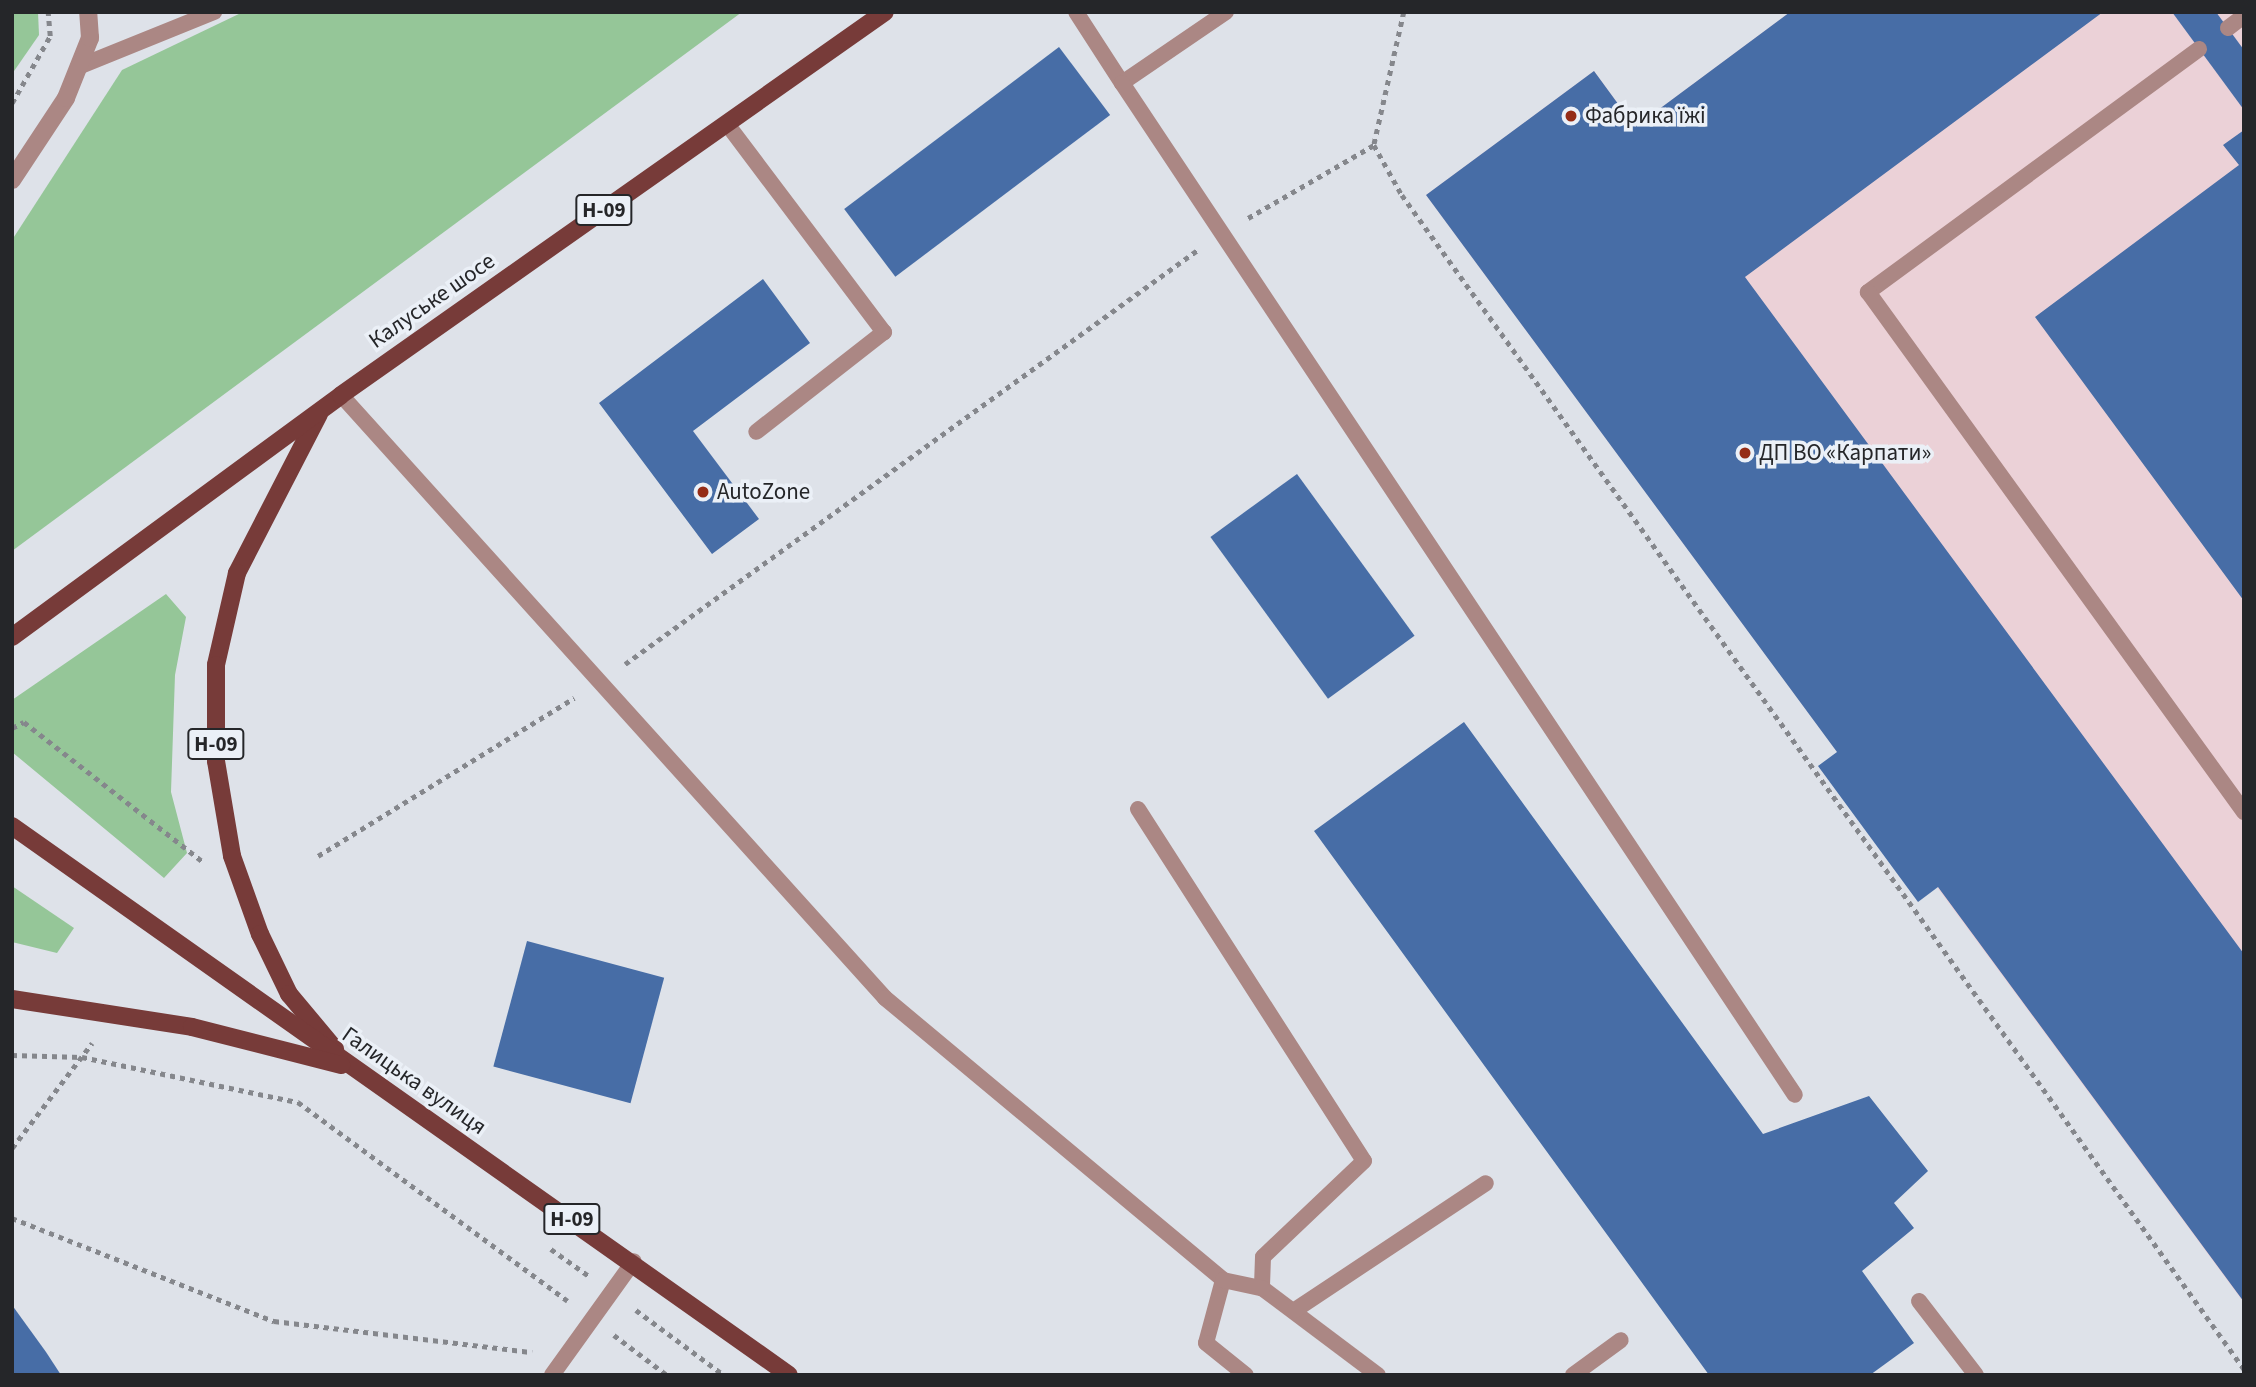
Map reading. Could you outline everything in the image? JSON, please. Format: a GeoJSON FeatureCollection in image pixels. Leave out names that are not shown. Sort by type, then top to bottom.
{"type":"FeatureCollection","features":[{"type":"Feature","properties":{"kind":"main road","name":"Калуське шосе"},"geometry":{"type":"LineString","coordinates":[[12,637],[341,395],[885,12]]}},
{"type":"Feature","properties":{"kind":"main road","name":"Н-09"},"geometry":{"type":"LineString","coordinates":[[322,409],[237,573],[216,665],[216,761],[232,856],[260,934],[289,994],[350,1067]]}},
{"type":"Feature","properties":{"kind":"main road","name":"Галицька вулиця"},"geometry":{"type":"LineString","coordinates":[[12,826],[350,1067],[634,1261],[789,1375]]}},
{"type":"Feature","properties":{"kind":"main road"},"geometry":{"type":"LineString","coordinates":[[12,999],[192,1027],[350,1067]]}},
{"type":"Feature","properties":{"kind":"street"},"geometry":{"type":"LineString","coordinates":[[12,180],[66,98],[90,38],[89,12]]}},
{"type":"Feature","properties":{"kind":"lane"},"geometry":{"type":"LineString","coordinates":[[78,67],[214,12]]}},
{"type":"Feature","properties":{"kind":"lane"},"geometry":{"type":"LineString","coordinates":[[1076,12],[1795,1095]]}},
{"type":"Feature","properties":{"kind":"lane"},"geometry":{"type":"LineString","coordinates":[[1122,83],[1226,12]]}},
{"type":"Feature","properties":{"kind":"lane"},"geometry":{"type":"LineString","coordinates":[[2228,28],[2244,16]]}},
{"type":"Feature","properties":{"kind":"lane"},"geometry":{"type":"LineString","coordinates":[[2199,49],[1868,292],[2244,812]]}},
{"type":"Feature","properties":{"kind":"lane"},"geometry":{"type":"LineString","coordinates":[[727,124],[884,332],[756,432]]}},
{"type":"Feature","properties":{"kind":"lane"},"geometry":{"type":"LineString","coordinates":[[341,395],[602,681],[885,998],[1223,1280],[1262,1288],[1295,1310],[1378,1375]]}},
{"type":"Feature","properties":{"kind":"lane"},"geometry":{"type":"LineString","coordinates":[[1138,809],[1364,1161],[1263,1257],[1262,1288]]}},
{"type":"Feature","properties":{"kind":"lane"},"geometry":{"type":"LineString","coordinates":[[1295,1310],[1486,1183]]}},
{"type":"Feature","properties":{"kind":"lane"},"geometry":{"type":"LineString","coordinates":[[552,1375],[634,1261]]}},
{"type":"Feature","properties":{"kind":"lane"},"geometry":{"type":"LineString","coordinates":[[1223,1280],[1206,1343],[1246,1375]]}},
{"type":"Feature","properties":{"kind":"lane"},"geometry":{"type":"LineString","coordinates":[[1919,1301],[1976,1375]]}},
{"type":"Feature","properties":{"kind":"lane"},"geometry":{"type":"LineString","coordinates":[[1573,1375],[1621,1340]]}},
{"type":"Feature","properties":{"kind":"path"},"geometry":{"type":"LineString","coordinates":[[12,103],[50,36],[48,12]]}},
{"type":"Feature","properties":{"kind":"path"},"geometry":{"type":"LineString","coordinates":[[1404,12],[1374,145],[1410,206],[2244,1369]]}},
{"type":"Feature","properties":{"kind":"path"},"geometry":{"type":"LineString","coordinates":[[318,856],[602,681],[1222,233],[1374,145]]}},
{"type":"Feature","properties":{"kind":"path"},"geometry":{"type":"LineString","coordinates":[[12,727],[24,722],[204,863]]}},
{"type":"Feature","properties":{"kind":"path"},"geometry":{"type":"LineString","coordinates":[[12,1148],[115,1013]]}},
{"type":"Feature","properties":{"kind":"path"},"geometry":{"type":"LineString","coordinates":[[12,1055],[82,1057],[298,1102],[667,1375]]}},
{"type":"Feature","properties":{"kind":"path"},"geometry":{"type":"LineString","coordinates":[[12,1218],[274,1321],[566,1356]]}},
{"type":"Feature","properties":{"kind":"path"},"geometry":{"type":"LineString","coordinates":[[544,1243],[724,1375]]}},
{"type":"Feature","properties":{"kind":"shaded area"},"geometry":{"type":"Polygon","coordinates":[[[1790,12],[2244,12],[2244,1303],[1426,195],[1594,71],[1635,127],[1790,12]]]}},
{"type":"Feature","properties":{"kind":"green space"},"geometry":{"type":"Polygon","coordinates":[[[12,12],[38,12],[39,35],[12,74],[12,12]]]}},
{"type":"Feature","properties":{"kind":"green space"},"geometry":{"type":"Polygon","coordinates":[[[243,12],[742,12],[12,551],[12,240],[122,70],[243,12]]]}},
{"type":"Feature","properties":{"kind":"green space"},"geometry":{"type":"Polygon","coordinates":[[[166,594],[186,617],[175,675],[171,792],[187,853],[164,878],[12,752],[12,700],[166,594]]]}},
{"type":"Feature","properties":{"kind":"green space"},"geometry":{"type":"Polygon","coordinates":[[[12,886],[74,928],[57,953],[12,942],[12,886]]]}},
{"type":"Feature","properties":{"kind":"building"},"geometry":{"type":"Polygon","coordinates":[[[1790,12],[2103,12],[1745,277],[2244,954],[2244,1302],[1938,887],[1918,902],[1818,766],[1837,752],[1426,195],[1594,71],[1635,127],[1790,12]]]}},
{"type":"Feature","properties":{"kind":"building"},"geometry":{"type":"Polygon","coordinates":[[[2172,12],[2216,12],[2244,50],[2244,110],[2172,12]]]}},
{"type":"Feature","properties":{"kind":"building"},"geometry":{"type":"Polygon","coordinates":[[[1059,47],[1110,115],[895,277],[844,209],[1059,47]]]}},
{"type":"Feature","properties":{"kind":"building"},"geometry":{"type":"Polygon","coordinates":[[[2244,130],[2244,601],[2035,317],[2239,165],[2223,145],[2244,130]]]}},
{"type":"Feature","properties":{"kind":"building"},"geometry":{"type":"Polygon","coordinates":[[[763,279],[810,343],[693,431],[759,519],[712,554],[599,403],[763,279]]]}},
{"type":"Feature","properties":{"kind":"building"},"geometry":{"type":"Polygon","coordinates":[[[1297,474],[1415,636],[1328,699],[1210,537],[1297,474]]]}},
{"type":"Feature","properties":{"kind":"building"},"geometry":{"type":"Polygon","coordinates":[[[1464,722],[1763,1134],[1869,1096],[1928,1171],[1894,1203],[1914,1228],[1862,1271],[1914,1343],[1870,1375],[1709,1375],[1314,831],[1464,722]]]}},
{"type":"Feature","properties":{"kind":"building"},"geometry":{"type":"Polygon","coordinates":[[[527,941],[664,978],[631,1103],[493,1067],[527,941]]]}},
{"type":"Feature","properties":{"kind":"building"},"geometry":{"type":"Polygon","coordinates":[[[12,1305],[46,1352],[61,1375],[12,1375],[12,1305]]]}},
{"type":"Feature","properties":{"kind":"place","name":"Фабрика їжі"},"geometry":{"type":"Point","coordinates":[1571,116]}},
{"type":"Feature","properties":{"kind":"place","name":"ДП ВО «Карпати»"},"geometry":{"type":"Point","coordinates":[1745,453]}},
{"type":"Feature","properties":{"kind":"place","name":"AutoZone"},"geometry":{"type":"Point","coordinates":[703,492]}}]}
